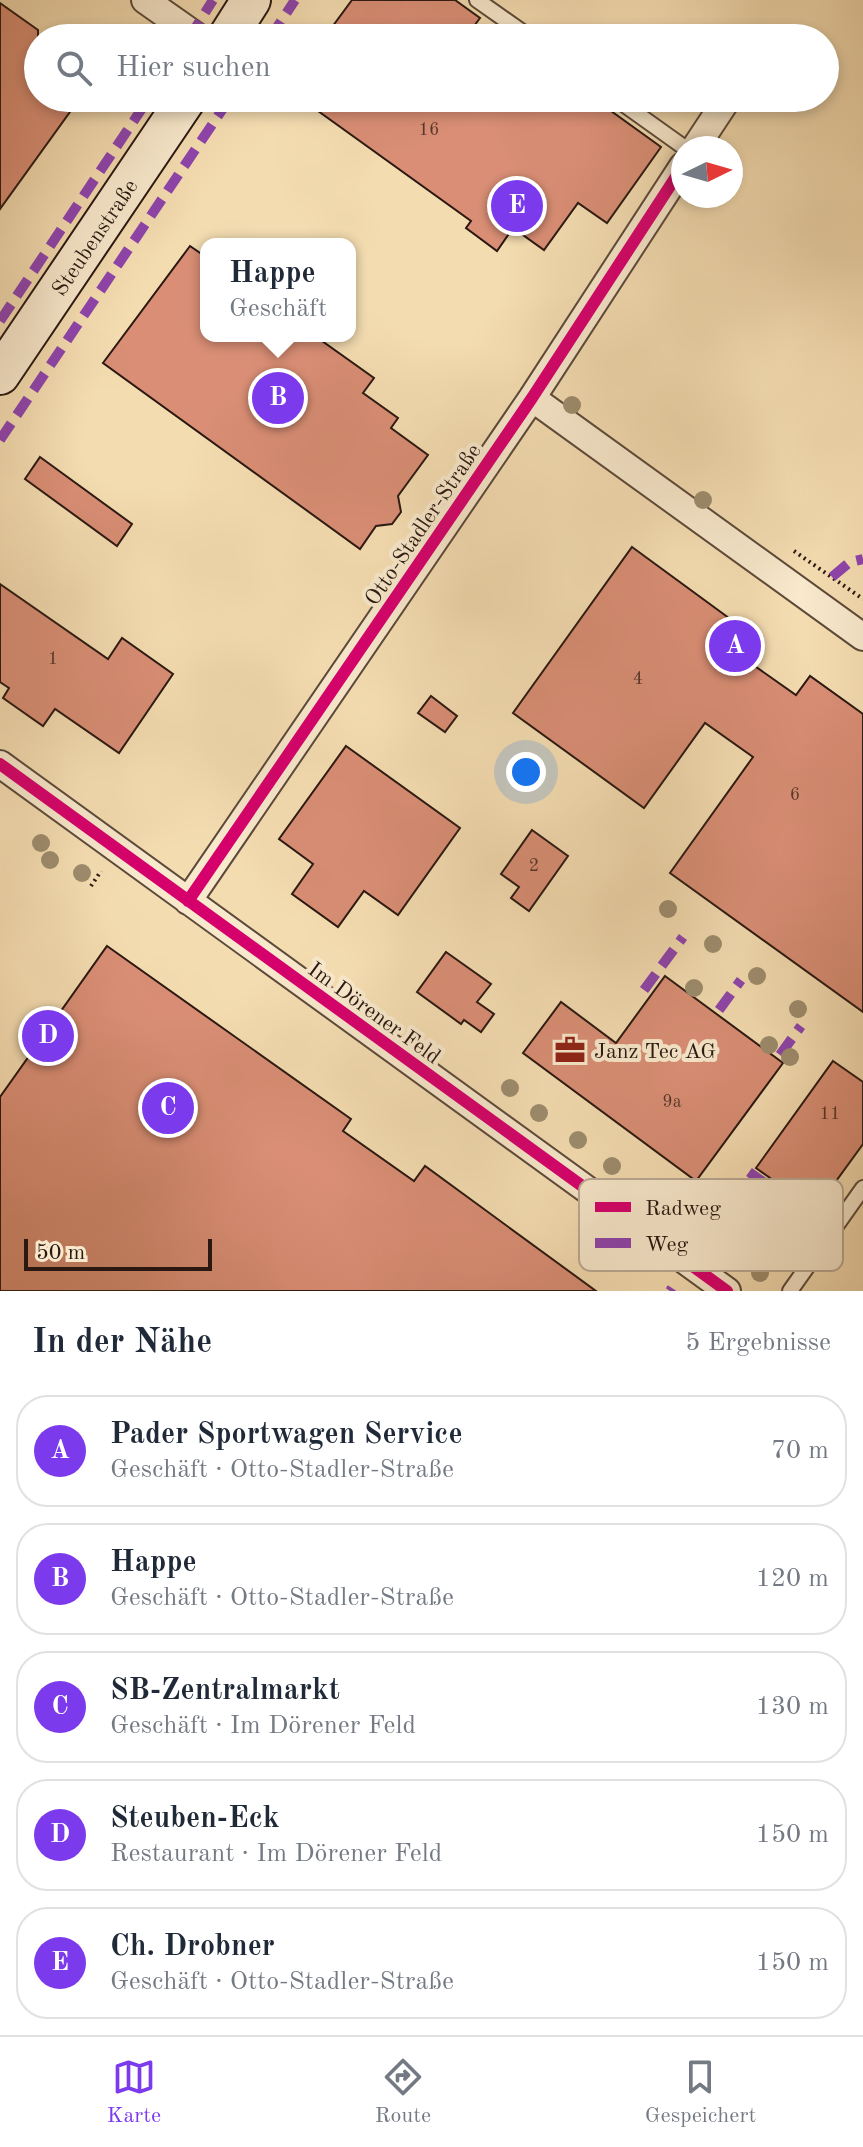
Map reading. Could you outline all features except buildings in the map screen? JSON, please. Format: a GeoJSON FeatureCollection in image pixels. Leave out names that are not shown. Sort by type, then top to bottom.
{"type":"FeatureCollection","features":[{"type":"Feature","properties":{"kind":"street"},"geometry":{"type":"LineString","coordinates":[[145,0],[179,24]]}},
{"type":"Feature","properties":{"kind":"street"},"geometry":{"type":"LineString","coordinates":[[236,24],[251,0]]}},
{"type":"Feature","properties":{"kind":"street","name":"Steubenstraße"},"geometry":{"type":"LineString","coordinates":[[0,375],[178,112]]}},
{"type":"Feature","properties":{"kind":"street"},"geometry":{"type":"LineString","coordinates":[[703,136],[719,112]]}},
{"type":"Feature","properties":{"kind":"street","name":"Otto-Stadler-Straße"},"geometry":{"type":"LineString","coordinates":[[188,901],[532,398],[671,184]]}},
{"type":"Feature","properties":{"kind":"street"},"geometry":{"type":"LineString","coordinates":[[532,398],[863,637]]}},
{"type":"Feature","properties":{"kind":"street","name":"Im Dörener Feld"},"geometry":{"type":"LineString","coordinates":[[0,764],[579,1184]]}},
{"type":"Feature","properties":{"kind":"street","name":"Im Dörener Feld"},"geometry":{"type":"LineString","coordinates":[[699,1271],[727,1291]]}},
{"type":"Feature","properties":{"kind":"lane"},"geometry":{"type":"LineString","coordinates":[[477,0],[511,24]]}},
{"type":"Feature","properties":{"kind":"lane"},"geometry":{"type":"LineString","coordinates":[[635,112],[671,138]]}},
{"type":"Feature","properties":{"kind":"lane"},"geometry":{"type":"LineString","coordinates":[[843,1216],[863,1188]]}},
{"type":"Feature","properties":{"kind":"lane"},"geometry":{"type":"LineString","coordinates":[[790,1291],[804,1271]]}},
{"type":"Feature","properties":{"kind":"path"},"geometry":{"type":"LineString","coordinates":[[794,551],[863,599]]}},
{"type":"Feature","properties":{"kind":"path"},"geometry":{"type":"LineString","coordinates":[[91,886],[101,871]]}},
{"type":"Feature","properties":{"kind":"marked path"},"geometry":{"type":"LineString","coordinates":[[198,24],[213,0]]}},
{"type":"Feature","properties":{"kind":"marked path"},"geometry":{"type":"LineString","coordinates":[[279,24],[295,0]]}},
{"type":"Feature","properties":{"kind":"marked path"},"geometry":{"type":"LineString","coordinates":[[0,321],[140,112]]}},
{"type":"Feature","properties":{"kind":"marked path"},"geometry":{"type":"LineString","coordinates":[[0,440],[221,112]]}},
{"type":"Feature","properties":{"kind":"marked path"},"geometry":{"type":"LineString","coordinates":[[832,577],[850,562],[863,559]]}},
{"type":"Feature","properties":{"kind":"marked path"},"geometry":{"type":"LineString","coordinates":[[644,990],[683,937]]}},
{"type":"Feature","properties":{"kind":"marked path"},"geometry":{"type":"LineString","coordinates":[[719,1010],[741,980]]}},
{"type":"Feature","properties":{"kind":"marked path"},"geometry":{"type":"LineString","coordinates":[[780,1055],[801,1026]]}},
{"type":"Feature","properties":{"kind":"marked path"},"geometry":{"type":"LineString","coordinates":[[749,1172],[759,1179]]}},
{"type":"Feature","properties":{"kind":"cycle path"},"geometry":{"type":"LineString","coordinates":[[188,901],[532,398],[671,184]]}},
{"type":"Feature","properties":{"kind":"cycle path"},"geometry":{"type":"LineString","coordinates":[[0,764],[579,1184]]}},
{"type":"Feature","properties":{"kind":"cycle path"},"geometry":{"type":"LineString","coordinates":[[699,1271],[727,1291]]}},
{"type":"Feature","properties":{"kind":"place","name":"Ch. Drobner"},"geometry":{"type":"Point","coordinates":[517,206]}},
{"type":"Feature","properties":{"kind":"place","name":"Happe"},"geometry":{"type":"Point","coordinates":[278,398]}},
{"type":"Feature","properties":{"kind":"place","name":"Pader Sportwagen Service"},"geometry":{"type":"Point","coordinates":[735,646]}},
{"type":"Feature","properties":{"kind":"place","name":"Steuben-Eck"},"geometry":{"type":"Point","coordinates":[48,1036]}},
{"type":"Feature","properties":{"kind":"place","name":"Janz Tec AG"},"geometry":{"type":"Point","coordinates":[570,1050]}},
{"type":"Feature","properties":{"kind":"place","name":"SB-Zentralmarkt"},"geometry":{"type":"Point","coordinates":[168,1108]}}]}
